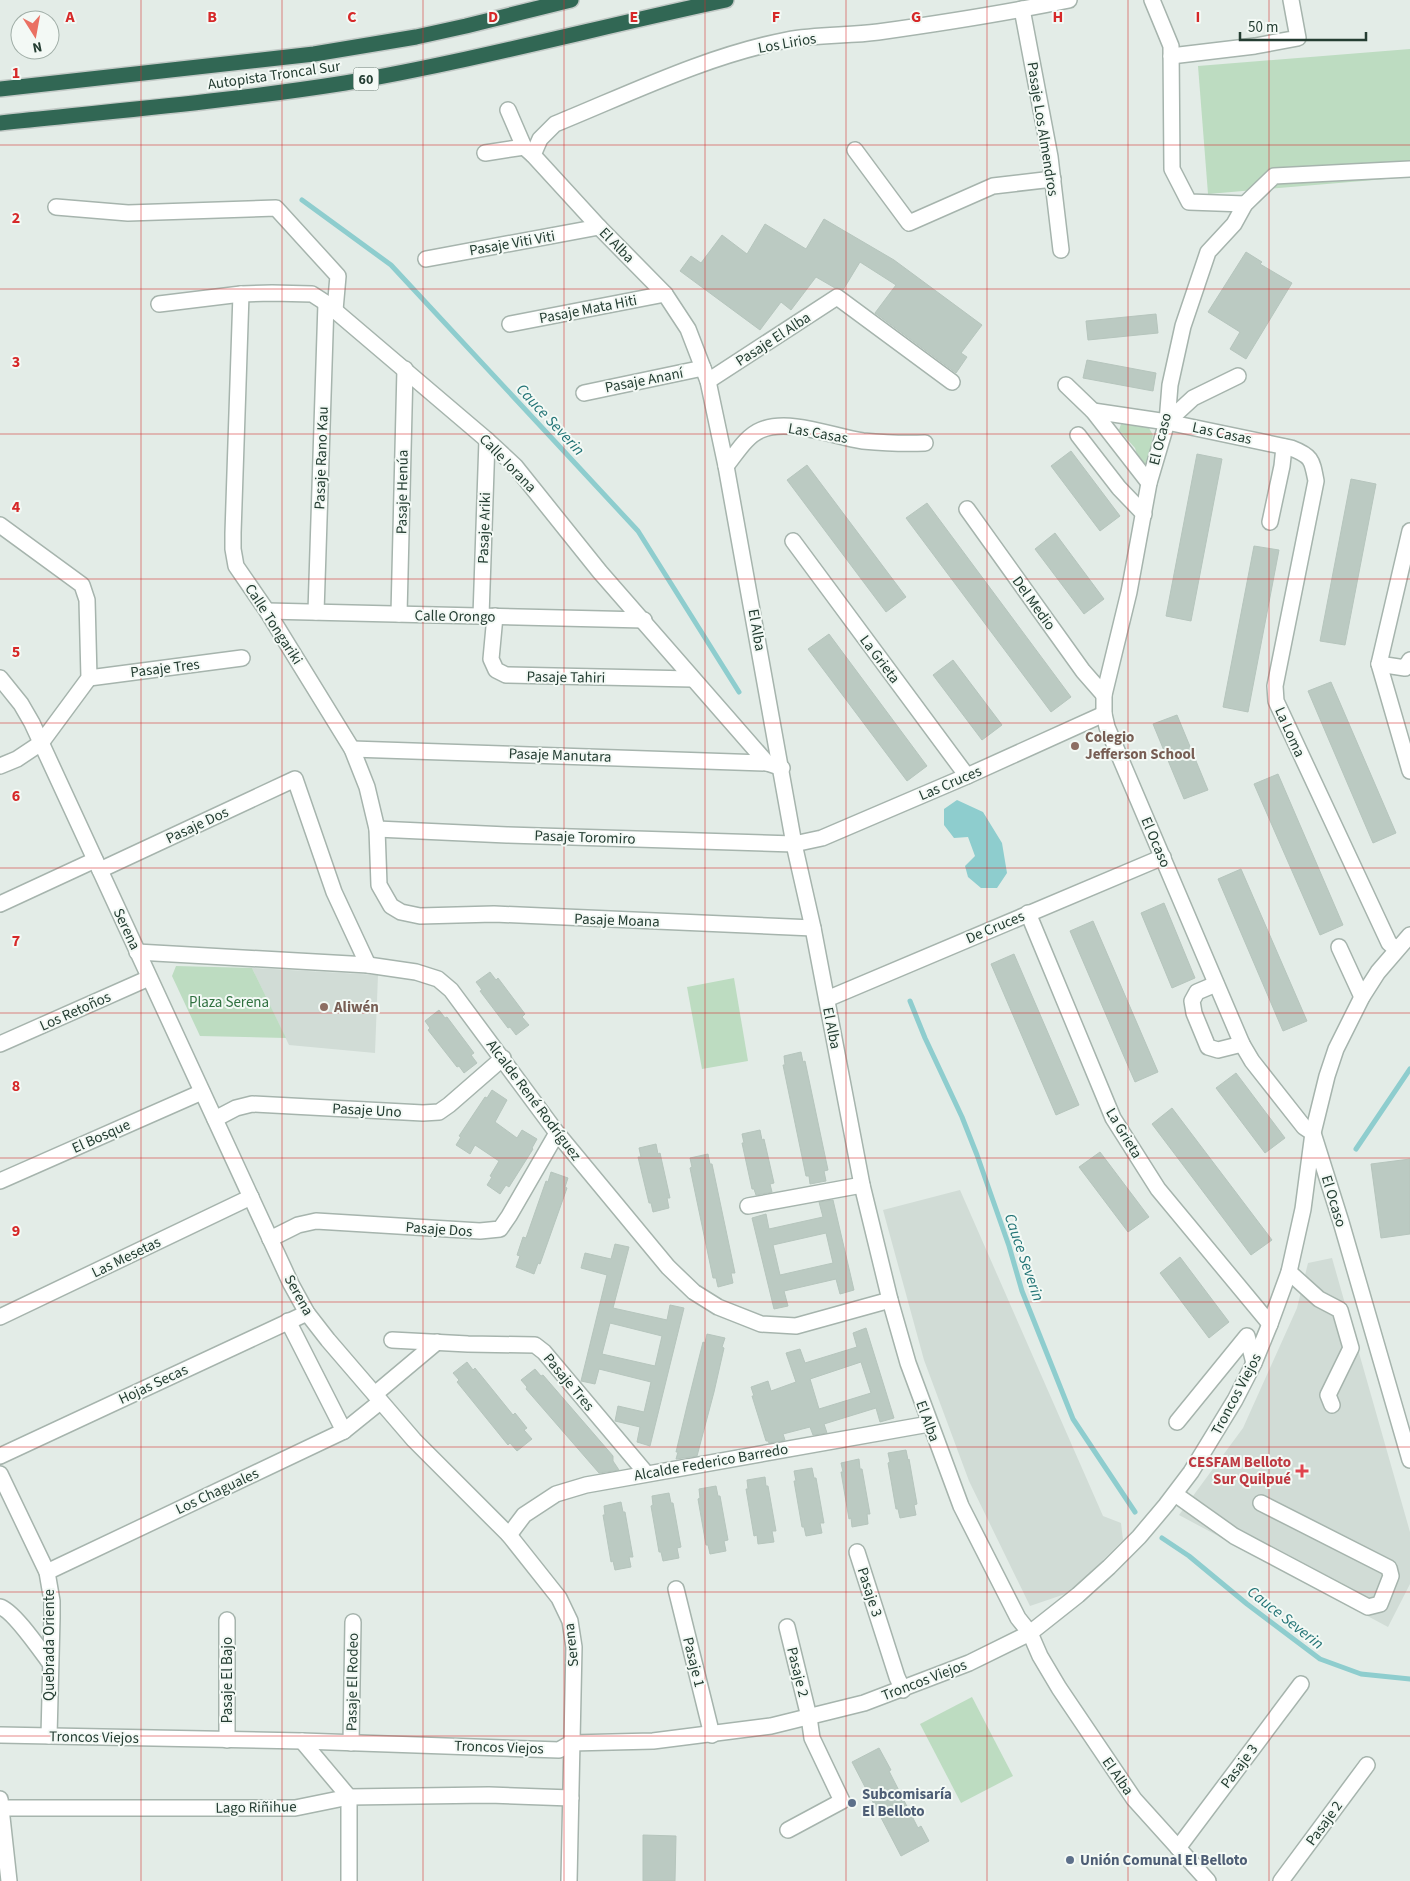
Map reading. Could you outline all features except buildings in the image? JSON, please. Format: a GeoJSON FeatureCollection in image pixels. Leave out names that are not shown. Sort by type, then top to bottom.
{"type":"FeatureCollection","features":[{"type":"Feature","properties":{"kind":"highway","name":"Autopista Troncal Sur"},"geometry":{"type":"LineString","coordinates":[[0,90],[314,54],[466,26],[571,0]]}},
{"type":"Feature","properties":{"kind":"highway","name":"Autopista Troncal Sur"},"geometry":{"type":"LineString","coordinates":[[0,123],[219,100],[346,83],[466,59],[726,0]]}},
{"type":"Feature","properties":{"kind":"street","name":"Los Lirios"},"geometry":{"type":"LineString","coordinates":[[529,151],[555,124],[689,68],[757,47],[788,40],[877,32],[1069,0]]}},
{"type":"Feature","properties":{"kind":"street"},"geometry":{"type":"LineString","coordinates":[[1152,0],[1171,46],[1172,169],[1189,202],[1245,204]]}},
{"type":"Feature","properties":{"kind":"street"},"geometry":{"type":"LineString","coordinates":[[1171,56],[1255,46],[1298,38],[1291,0]]}},
{"type":"Feature","properties":{"kind":"street","name":"Pasaje Los Almendros"},"geometry":{"type":"LineString","coordinates":[[1022,9],[1053,179],[1060,250]]}},
{"type":"Feature","properties":{"kind":"street","name":"El Alba"},"geometry":{"type":"LineString","coordinates":[[508,110],[529,151],[599,227],[665,294],[688,329],[705,375],[726,466],[782,768],[794,844],[813,928],[862,1185],[890,1300],[908,1363],[929,1424],[961,1506],[1018,1618],[1030,1633],[1040,1656],[1059,1688],[1101,1752],[1134,1799],[1208,1881]]}},
{"type":"Feature","properties":{"kind":"street"},"geometry":{"type":"LineString","coordinates":[[855,150],[909,223],[993,186],[1053,179]]}},
{"type":"Feature","properties":{"kind":"street"},"geometry":{"type":"LineString","coordinates":[[485,153],[529,151]]}},
{"type":"Feature","properties":{"kind":"street","name":"El Ocaso"},"geometry":{"type":"LineString","coordinates":[[1410,169],[1274,176],[1245,204],[1234,224],[1208,252],[1183,326],[1170,384],[1167,422],[1149,483],[1129,592],[1104,695],[1104,714],[1107,727],[1242,1044],[1252,1060],[1304,1127],[1313,1134],[1341,1222],[1410,1460]]}},
{"type":"Feature","properties":{"kind":"street","name":"Pasaje Rano Kau"},"geometry":{"type":"LineString","coordinates":[[56,208],[128,212],[276,208],[338,276],[330,307],[316,612]]}},
{"type":"Feature","properties":{"kind":"street","name":"Pasaje Viti Viti"},"geometry":{"type":"LineString","coordinates":[[426,259],[599,227]]}},
{"type":"Feature","properties":{"kind":"street","name":"Calle Iorana"},"geometry":{"type":"LineString","coordinates":[[159,304],[241,294],[312,294],[330,307],[405,369],[515,466],[600,572],[644,620],[692,679],[767,763],[782,768]]}},
{"type":"Feature","properties":{"kind":"street","name":"Calle Tongariki"},"geometry":{"type":"LineString","coordinates":[[241,294],[233,549],[236,566],[267,611],[352,748],[367,787],[377,829],[379,885],[383,894],[391,906],[400,912],[420,916]]}},
{"type":"Feature","properties":{"kind":"street","name":"Pasaje Mata Hiti"},"geometry":{"type":"LineString","coordinates":[[510,324],[665,294]]}},
{"type":"Feature","properties":{"kind":"street","name":"Pasaje El Alba"},"geometry":{"type":"LineString","coordinates":[[705,375],[837,297],[952,382]]}},
{"type":"Feature","properties":{"kind":"street","name":"Pasaje Henúa"},"geometry":{"type":"LineString","coordinates":[[399,614],[405,369]]}},
{"type":"Feature","properties":{"kind":"street","name":"Pasaje Ananí"},"geometry":{"type":"LineString","coordinates":[[584,392],[705,375]]}},
{"type":"Feature","properties":{"kind":"street"},"geometry":{"type":"LineString","coordinates":[[1167,422],[1193,398],[1238,376]]}},
{"type":"Feature","properties":{"kind":"street"},"geometry":{"type":"LineString","coordinates":[[1066,385],[1093,411],[1149,483]]}},
{"type":"Feature","properties":{"kind":"street","name":"Las Casas"},"geometry":{"type":"LineString","coordinates":[[1093,411],[1167,422],[1287,447]]}},
{"type":"Feature","properties":{"kind":"street","name":"Las Casas"},"geometry":{"type":"LineString","coordinates":[[726,466],[746,441],[761,430],[783,426],[862,441],[899,444],[925,443]]}},
{"type":"Feature","properties":{"kind":"street"},"geometry":{"type":"LineString","coordinates":[[1078,435],[1119,488],[1144,514]]}},
{"type":"Feature","properties":{"kind":"street","name":"Pasaje Ariki"},"geometry":{"type":"LineString","coordinates":[[487,440],[488,616]]}},
{"type":"Feature","properties":{"kind":"street"},"geometry":{"type":"LineString","coordinates":[[1270,522],[1287,447]]}},
{"type":"Feature","properties":{"kind":"street","name":"La Loma"},"geometry":{"type":"LineString","coordinates":[[1287,447],[1302,453],[1312,461],[1316,481],[1275,686],[1276,701],[1389,943],[1396,949]]}},
{"type":"Feature","properties":{"kind":"street","name":"Del Medio"},"geometry":{"type":"LineString","coordinates":[[967,509],[1083,671],[1104,695]]}},
{"type":"Feature","properties":{"kind":"street"},"geometry":{"type":"LineString","coordinates":[[0,525],[82,586],[87,600],[89,678],[41,742],[17,758],[0,766]]}},
{"type":"Feature","properties":{"kind":"street"},"geometry":{"type":"LineString","coordinates":[[1410,531],[1379,664],[1410,772]]}},
{"type":"Feature","properties":{"kind":"street","name":"La Grieta"},"geometry":{"type":"LineString","coordinates":[[793,541],[967,776]]}},
{"type":"Feature","properties":{"kind":"street","name":"Calle Orongo"},"geometry":{"type":"LineString","coordinates":[[267,611],[644,620]]}},
{"type":"Feature","properties":{"kind":"street","name":"Pasaje Tahiri"},"geometry":{"type":"LineString","coordinates":[[488,616],[491,659],[496,670],[506,676],[692,679]]}},
{"type":"Feature","properties":{"kind":"street","name":"Pasaje Tres"},"geometry":{"type":"LineString","coordinates":[[89,678],[242,658]]}},
{"type":"Feature","properties":{"kind":"street"},"geometry":{"type":"LineString","coordinates":[[1379,664],[1405,668],[1410,660]]}},
{"type":"Feature","properties":{"kind":"street","name":"Serena"},"geometry":{"type":"LineString","coordinates":[[0,678],[21,704],[41,742],[270,1239],[307,1313],[414,1440],[509,1535],[559,1598],[570,1621],[574,1647],[574,1725],[571,1743],[569,1881]]}},
{"type":"Feature","properties":{"kind":"street","name":"Las Cruces"},"geometry":{"type":"LineString","coordinates":[[794,844],[822,838],[967,776],[1104,714]]}},
{"type":"Feature","properties":{"kind":"street","name":"Pasaje Manutara"},"geometry":{"type":"LineString","coordinates":[[352,748],[767,763]]}},
{"type":"Feature","properties":{"kind":"street","name":"Pasaje Dos"},"geometry":{"type":"LineString","coordinates":[[0,904],[98,865],[295,779],[334,892],[368,965]]}},
{"type":"Feature","properties":{"kind":"street","name":"Pasaje Toromiro"},"geometry":{"type":"LineString","coordinates":[[377,829],[794,844]]}},
{"type":"Feature","properties":{"kind":"street","name":"De Cruces"},"geometry":{"type":"LineString","coordinates":[[827,999],[1163,857]]}},
{"type":"Feature","properties":{"kind":"street","name":"La Grieta"},"geometry":{"type":"LineString","coordinates":[[1028,913],[1113,1118],[1158,1189],[1270,1324]]}},
{"type":"Feature","properties":{"kind":"street","name":"Pasaje Moana"},"geometry":{"type":"LineString","coordinates":[[420,916],[494,914],[813,928]]}},
{"type":"Feature","properties":{"kind":"street","name":"Troncos Viejos"},"geometry":{"type":"LineString","coordinates":[[0,1735],[351,1742],[559,1750],[571,1743],[652,1741],[712,1735],[771,1726],[864,1703],[903,1690],[969,1663],[1030,1633],[1078,1595],[1138,1537],[1175,1494],[1214,1437],[1235,1400],[1254,1363],[1289,1272],[1303,1209],[1313,1134],[1327,1076],[1336,1049],[1362,997],[1378,972],[1410,935]]}},
{"type":"Feature","properties":{"kind":"street"},"geometry":{"type":"LineString","coordinates":[[1339,947],[1362,997]]}},
{"type":"Feature","properties":{"kind":"street","name":"Alcalde René Rodríguez"},"geometry":{"type":"LineString","coordinates":[[138,952],[394,967],[438,979],[451,990],[557,1133],[668,1267],[694,1292],[718,1307],[761,1324],[796,1326],[890,1300]]}},
{"type":"Feature","properties":{"kind":"street","name":"Los Retoños"},"geometry":{"type":"LineString","coordinates":[[0,1044],[150,978]]}},
{"type":"Feature","properties":{"kind":"street"},"geometry":{"type":"LineString","coordinates":[[1216,984],[1198,992],[1192,1001],[1204,1040],[1208,1047],[1218,1050],[1242,1044]]}},
{"type":"Feature","properties":{"kind":"street","name":"Pasaje Uno"},"geometry":{"type":"LineString","coordinates":[[215,1119],[236,1108],[252,1104],[423,1113],[439,1112],[503,1058]]}},
{"type":"Feature","properties":{"kind":"street","name":"El Bosque"},"geometry":{"type":"LineString","coordinates":[[0,1181],[202,1092]]}},
{"type":"Feature","properties":{"kind":"street","name":"Pasaje Dos"},"geometry":{"type":"LineString","coordinates":[[270,1239],[298,1225],[316,1221],[480,1231],[500,1229],[557,1133]]}},
{"type":"Feature","properties":{"kind":"street"},"geometry":{"type":"LineString","coordinates":[[748,1206],[862,1185]]}},
{"type":"Feature","properties":{"kind":"street","name":"Las Mesetas"},"geometry":{"type":"LineString","coordinates":[[0,1317],[251,1197]]}},
{"type":"Feature","properties":{"kind":"street"},"geometry":{"type":"LineString","coordinates":[[1289,1272],[1319,1299],[1340,1310],[1351,1348],[1328,1395],[1332,1405]]}},
{"type":"Feature","properties":{"kind":"street","name":"Hojas Secas"},"geometry":{"type":"LineString","coordinates":[[0,1456],[307,1313]]}},
{"type":"Feature","properties":{"kind":"street","name":"Serena"},"geometry":{"type":"LineString","coordinates":[[288,1321],[344,1431]]}},
{"type":"Feature","properties":{"kind":"street"},"geometry":{"type":"LineString","coordinates":[[1177,1422],[1247,1336],[1254,1363]]}},
{"type":"Feature","properties":{"kind":"street","name":"Pasaje Tres"},"geometry":{"type":"LineString","coordinates":[[392,1340],[535,1345],[544,1352],[646,1474]]}},
{"type":"Feature","properties":{"kind":"street"},"geometry":{"type":"LineString","coordinates":[[378,1398],[437,1342]]}},
{"type":"Feature","properties":{"kind":"street","name":"Los Chaguales"},"geometry":{"type":"LineString","coordinates":[[47,1572],[344,1431],[378,1398]]}},
{"type":"Feature","properties":{"kind":"street","name":"Alcalde Federico Barredo"},"geometry":{"type":"LineString","coordinates":[[509,1535],[524,1515],[556,1494],[586,1485],[929,1424]]}},
{"type":"Feature","properties":{"kind":"street","name":"Quebrada Oriente"},"geometry":{"type":"LineString","coordinates":[[0,1474],[47,1572],[52,1601],[49,1736]]}},
{"type":"Feature","properties":{"kind":"street"},"geometry":{"type":"LineString","coordinates":[[1175,1494],[1234,1536],[1368,1607],[1380,1604],[1392,1576],[1389,1568],[1261,1503]]}},
{"type":"Feature","properties":{"kind":"street","name":"Pasaje 3"},"geometry":{"type":"LineString","coordinates":[[857,1552],[897,1677],[903,1690]]}},
{"type":"Feature","properties":{"kind":"street","name":"Pasaje 1"},"geometry":{"type":"LineString","coordinates":[[676,1589],[712,1735]]}},
{"type":"Feature","properties":{"kind":"street"},"geometry":{"type":"LineString","coordinates":[[0,1607],[12,1616],[50,1663]]}},
{"type":"Feature","properties":{"kind":"street","name":"Pasaje El Bajo"},"geometry":{"type":"LineString","coordinates":[[227,1620],[227,1740]]}},
{"type":"Feature","properties":{"kind":"street","name":"Pasaje El Rodeo"},"geometry":{"type":"LineString","coordinates":[[351,1742],[353,1622]]}},
{"type":"Feature","properties":{"kind":"street","name":"Pasaje 2"},"geometry":{"type":"LineString","coordinates":[[786,1627],[809,1717],[812,1738],[842,1801],[788,1830]]}},
{"type":"Feature","properties":{"kind":"street","name":"Pasaje 3"},"geometry":{"type":"LineString","coordinates":[[1178,1848],[1301,1684]]}},
{"type":"Feature","properties":{"kind":"street"},"geometry":{"type":"LineString","coordinates":[[302,1741],[349,1797],[349,1881]]}},
{"type":"Feature","properties":{"kind":"street","name":"Pasaje 2"},"geometry":{"type":"LineString","coordinates":[[1282,1881],[1367,1765]]}},
{"type":"Feature","properties":{"kind":"street","name":"Lago Riñihue"},"geometry":{"type":"LineString","coordinates":[[0,1805],[295,1808],[349,1797],[489,1794],[571,1798]]}},
{"type":"Feature","properties":{"kind":"street"},"geometry":{"type":"LineString","coordinates":[[0,1805],[9,1881]]}},
{"type":"Feature","properties":{"kind":"shaded area","name":"Aliwén"},"geometry":{"type":"Polygon","coordinates":[[[252,968],[378,975],[375,1053],[289,1045],[252,968]]]}},
{"type":"Feature","properties":{"kind":"shaded area"},"geometry":{"type":"Polygon","coordinates":[[[960,1190],[1103,1516],[1121,1523],[1123,1540],[1071,1592],[1030,1606],[969,1481],[924,1360],[883,1210],[960,1190]]]}},
{"type":"Feature","properties":{"kind":"shaded area","name":"CESFAM Belloto Sur Quilpué"},"geometry":{"type":"Polygon","coordinates":[[[1332,1258],[1410,1532],[1410,1584],[1388,1627],[1179,1515],[1243,1428],[1297,1308],[1308,1263],[1332,1258]]]}},
{"type":"Feature","properties":{"kind":"green space"},"geometry":{"type":"Polygon","coordinates":[[[1410,49],[1410,177],[1208,194],[1198,66],[1410,49]]]}},
{"type":"Feature","properties":{"kind":"green space"},"geometry":{"type":"Polygon","coordinates":[[[1121,424],[1149,428],[1153,435],[1148,464],[1140,464],[1135,448],[1119,430],[1121,424]]]}},
{"type":"Feature","properties":{"kind":"green space","name":"Plaza Serena"},"geometry":{"type":"Polygon","coordinates":[[[176,966],[252,968],[286,1038],[200,1036],[172,976],[176,966]]]}},
{"type":"Feature","properties":{"kind":"green space"},"geometry":{"type":"Polygon","coordinates":[[[734,978],[748,1061],[702,1069],[687,987],[734,978]]]}},
{"type":"Feature","properties":{"kind":"green space"},"geometry":{"type":"Polygon","coordinates":[[[972,1697],[1013,1776],[961,1803],[920,1724],[972,1697]]]}},
{"type":"Feature","properties":{"kind":"water"},"geometry":{"type":"Polygon","coordinates":[[[957,800],[983,812],[1002,843],[1007,873],[997,888],[981,888],[968,877],[965,866],[975,856],[968,837],[954,838],[944,825],[944,809],[957,800]]]}},
{"type":"Feature","properties":{"kind":"waterway","name":"Cauce Severin"},"geometry":{"type":"LineString","coordinates":[[302,200],[391,265],[638,531],[739,692]]}},
{"type":"Feature","properties":{"kind":"waterway","name":"Cauce Severin"},"geometry":{"type":"LineString","coordinates":[[910,1001],[977,1155],[1009,1246],[1022,1291],[1073,1419],[1135,1512]]}},
{"type":"Feature","properties":{"kind":"waterway"},"geometry":{"type":"LineString","coordinates":[[1356,1149],[1410,1069]]}},
{"type":"Feature","properties":{"kind":"waterway","name":"Cauce Severin"},"geometry":{"type":"LineString","coordinates":[[1162,1538],[1189,1556],[1247,1604],[1320,1659],[1361,1674],[1410,1679]]}},
{"type":"Feature","properties":{"kind":"place","name":"Colegio Jefferson School"},"geometry":{"type":"Point","coordinates":[1075,746]}},
{"type":"Feature","properties":{"kind":"place","name":"Aliwén"},"geometry":{"type":"Point","coordinates":[324,1007]}},
{"type":"Feature","properties":{"kind":"place","name":"CESFAM Belloto Sur Quilpué"},"geometry":{"type":"Point","coordinates":[1302,1471]}},
{"type":"Feature","properties":{"kind":"place","name":"Subcomisaría El Belloto"},"geometry":{"type":"Point","coordinates":[852,1803]}},
{"type":"Feature","properties":{"kind":"place","name":"Unión Comunal El Belloto"},"geometry":{"type":"Point","coordinates":[1070,1860]}}]}
